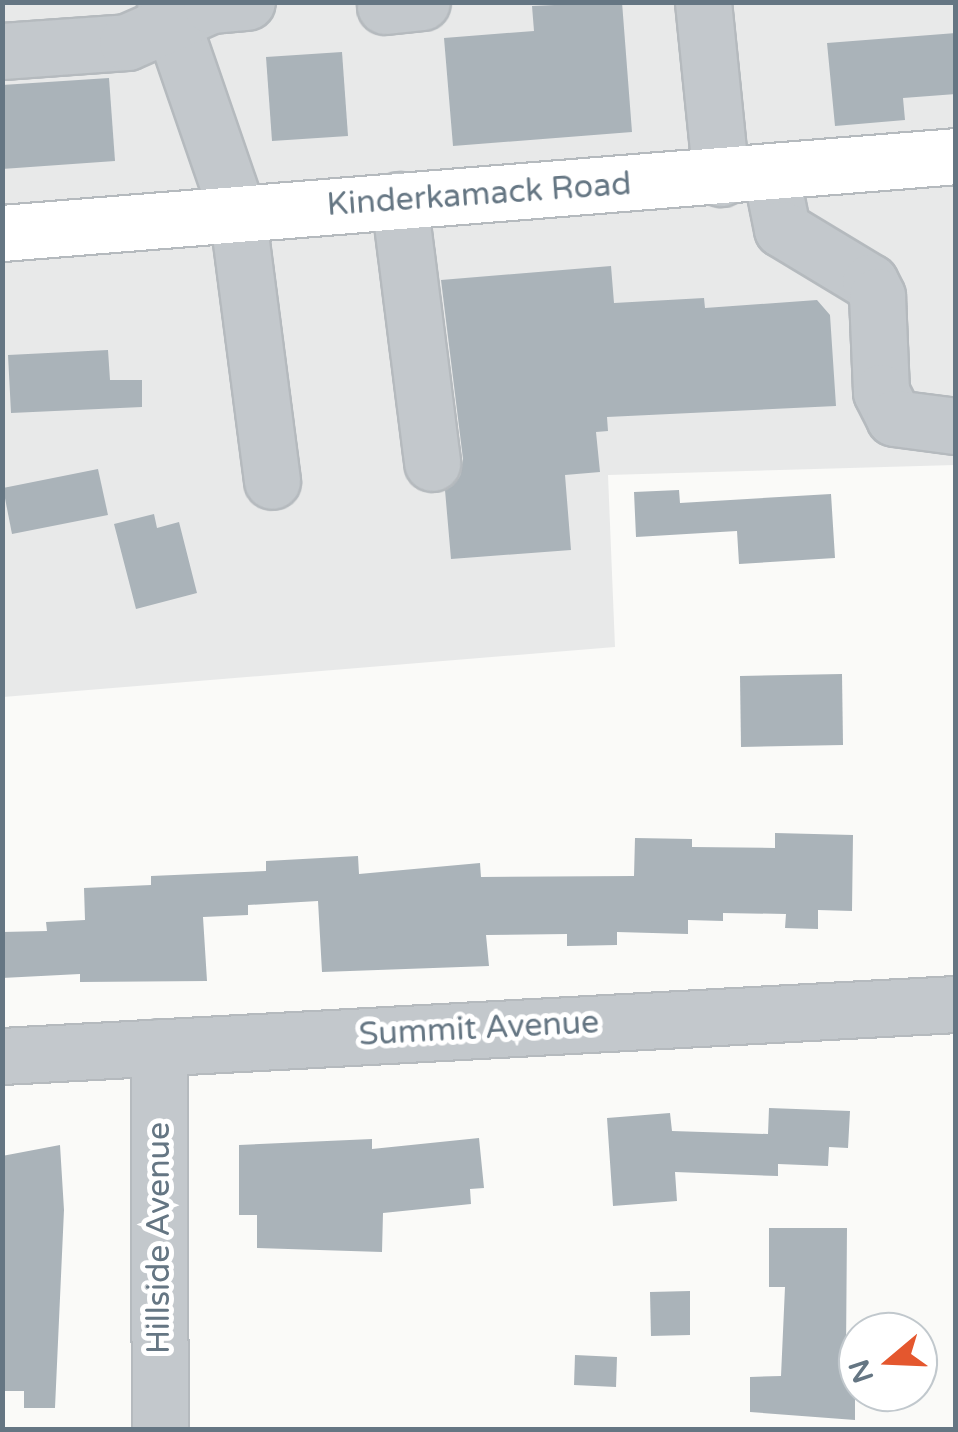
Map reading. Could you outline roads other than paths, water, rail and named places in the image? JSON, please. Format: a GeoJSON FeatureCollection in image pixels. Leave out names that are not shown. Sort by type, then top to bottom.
{"type":"FeatureCollection","features":[{"type":"Feature","properties":{"kind":"main road","name":"Kinderkamack Road"},"geometry":{"type":"LineString","coordinates":[[2,234],[956,156]]}},
{"type":"Feature","properties":{"kind":"street"},"geometry":{"type":"LineString","coordinates":[[2,51],[126,42],[170,14],[247,2]]}},
{"type":"Feature","properties":{"kind":"street"},"geometry":{"type":"LineString","coordinates":[[702,2],[746,176],[782,230],[870,282],[877,296],[881,392],[894,418],[956,426]]}},
{"type":"Feature","properties":{"kind":"street"},"geometry":{"type":"LineString","coordinates":[[170,14],[237,212],[272,480]]}},
{"type":"Feature","properties":{"kind":"street"},"geometry":{"type":"LineString","coordinates":[[400,200],[432,463]]}},
{"type":"Feature","properties":{"kind":"street","name":"Summit Avenue"},"geometry":{"type":"LineString","coordinates":[[2,1056],[956,1004]]}},
{"type":"Feature","properties":{"kind":"street","name":"Hillside Avenue"},"geometry":{"type":"LineString","coordinates":[[159,1047],[160,1430]]}}]}
